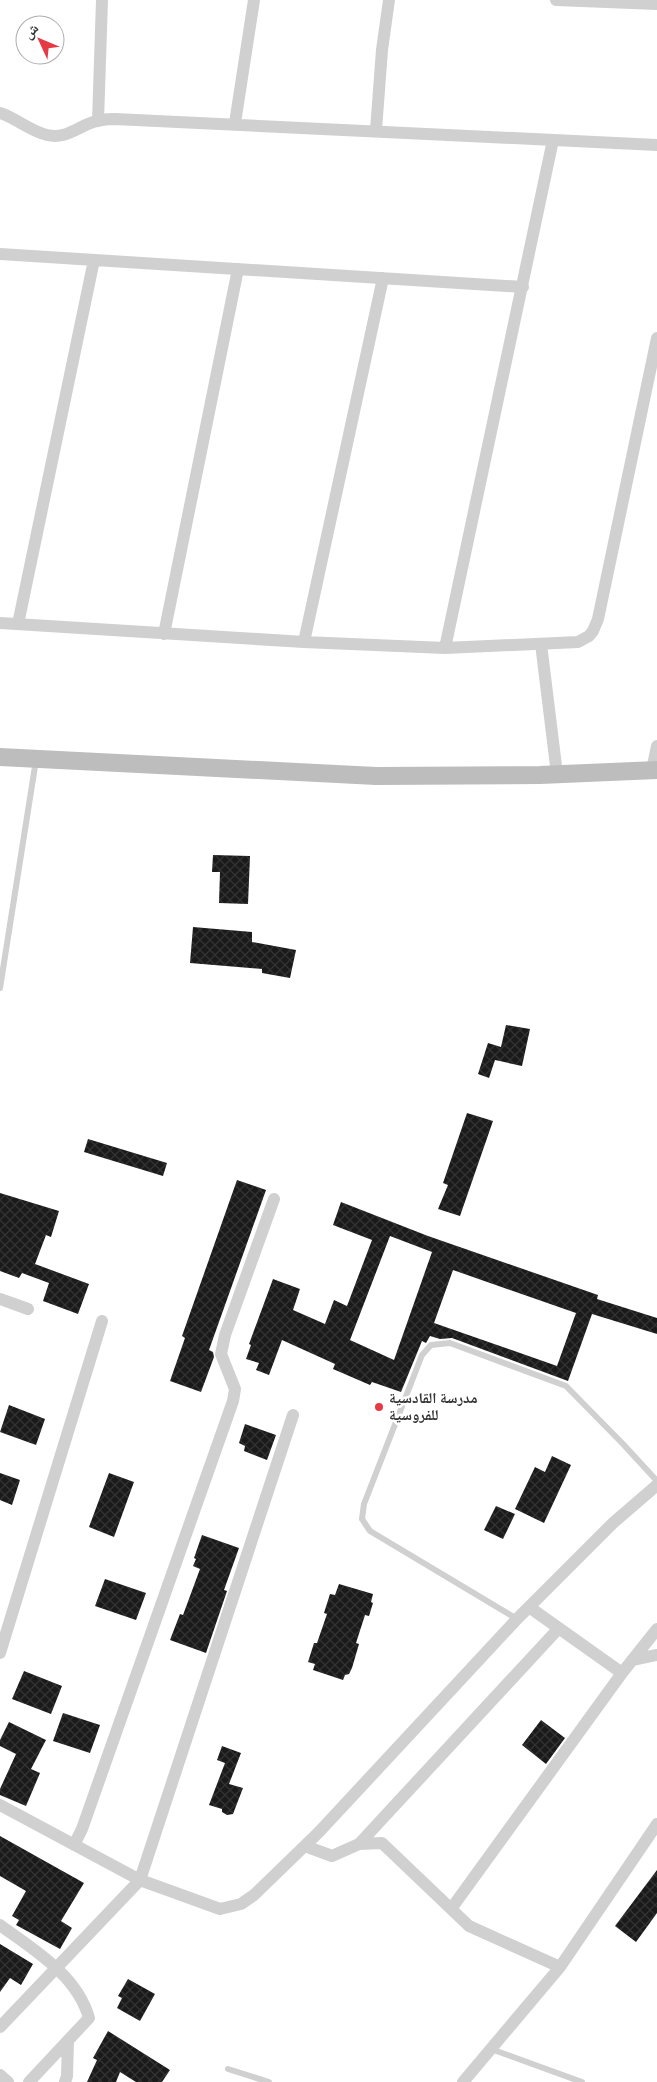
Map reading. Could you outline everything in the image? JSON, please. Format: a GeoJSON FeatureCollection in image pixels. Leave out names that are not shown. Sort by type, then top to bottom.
{"type":"FeatureCollection","features":[{"type":"Feature","properties":{"kind":"street"},"geometry":{"type":"LineString","coordinates":[[98,121],[102,0]]}},
{"type":"Feature","properties":{"kind":"street"},"geometry":{"type":"LineString","coordinates":[[234,123],[254,0]]}},
{"type":"Feature","properties":{"kind":"street"},"geometry":{"type":"LineString","coordinates":[[376,130],[382,50],[389,0]]}},
{"type":"Feature","properties":{"kind":"street"},"geometry":{"type":"LineString","coordinates":[[556,0],[657,4]]}},
{"type":"Feature","properties":{"kind":"street"},"geometry":{"type":"LineString","coordinates":[[0,113],[16,119],[39,132],[56,136],[64,135],[98,121],[115,118],[657,145]]}},
{"type":"Feature","properties":{"kind":"street"},"geometry":{"type":"LineString","coordinates":[[445,648],[553,140]]}},
{"type":"Feature","properties":{"kind":"street"},"geometry":{"type":"LineString","coordinates":[[0,254],[523,288]]}},
{"type":"Feature","properties":{"kind":"street"},"geometry":{"type":"LineString","coordinates":[[18,624],[94,260]]}},
{"type":"Feature","properties":{"kind":"street"},"geometry":{"type":"LineString","coordinates":[[164,634],[238,269]]}},
{"type":"Feature","properties":{"kind":"street"},"geometry":{"type":"LineString","coordinates":[[304,642],[383,278]]}},
{"type":"Feature","properties":{"kind":"street"},"geometry":{"type":"LineString","coordinates":[[0,623],[304,642],[445,648],[578,642],[589,636],[597,625],[657,338]]}},
{"type":"Feature","properties":{"kind":"street"},"geometry":{"type":"LineString","coordinates":[[541,644],[557,774]]}},
{"type":"Feature","properties":{"kind":"street"},"geometry":{"type":"LineString","coordinates":[[0,757],[246,771],[376,776],[557,774],[655,770],[657,746]]}},
{"type":"Feature","properties":{"kind":"street"},"geometry":{"type":"LineString","coordinates":[[74,1845],[82,1829],[233,1401],[235,1389],[221,1354],[225,1335],[274,1198]]}},
{"type":"Feature","properties":{"kind":"street"},"geometry":{"type":"LineString","coordinates":[[0,1299],[28,1309]]}},
{"type":"Feature","properties":{"kind":"street"},"geometry":{"type":"LineString","coordinates":[[0,1653],[102,1321]]}},
{"type":"Feature","properties":{"kind":"street"},"geometry":{"type":"LineString","coordinates":[[0,2027],[140,1880],[293,1415]]}},
{"type":"Feature","properties":{"kind":"street"},"geometry":{"type":"LineString","coordinates":[[0,1805],[140,1880],[220,1909],[231,1908],[254,1895],[305,1846],[517,1619],[613,1524],[657,1485]]}},
{"type":"Feature","properties":{"kind":"street"},"geometry":{"type":"LineString","coordinates":[[529,1607],[622,1673]]}},
{"type":"Feature","properties":{"kind":"street"},"geometry":{"type":"LineString","coordinates":[[305,1846],[332,1856],[358,1844],[559,1628]]}},
{"type":"Feature","properties":{"kind":"street"},"geometry":{"type":"LineString","coordinates":[[451,1910],[622,1673],[657,1629]]}},
{"type":"Feature","properties":{"kind":"street"},"geometry":{"type":"LineString","coordinates":[[632,1660],[657,1656]]}},
{"type":"Feature","properties":{"kind":"street"},"geometry":{"type":"LineString","coordinates":[[463,2082],[560,1967],[657,1824]]}},
{"type":"Feature","properties":{"kind":"street"},"geometry":{"type":"LineString","coordinates":[[358,1844],[382,1843],[468,1926],[560,1967]]}},
{"type":"Feature","properties":{"kind":"street"},"geometry":{"type":"LineString","coordinates":[[0,1926],[58,1967],[86,2005],[89,2018],[29,2082]]}},
{"type":"Feature","properties":{"kind":"street"},"geometry":{"type":"LineString","coordinates":[[65,2082],[67,2076],[68,2040]]}},
{"type":"Feature","properties":{"kind":"street"},"geometry":{"type":"LineString","coordinates":[[0,2075],[8,2082]]}},
{"type":"Feature","properties":{"kind":"lane"},"geometry":{"type":"LineString","coordinates":[[0,988],[36,759]]}},
{"type":"Feature","properties":{"kind":"lane"},"geometry":{"type":"LineString","coordinates":[[517,1619],[370,1531],[362,1519],[364,1504],[422,1355],[431,1345],[450,1343],[566,1386],[657,1481]]}},
{"type":"Feature","properties":{"kind":"lane"},"geometry":{"type":"LineString","coordinates":[[490,2049],[582,2082]]}},
{"type":"Feature","properties":{"kind":"lane"},"geometry":{"type":"LineString","coordinates":[[228,2069],[269,2082]]}},
{"type":"Feature","properties":{"kind":"building"},"geometry":{"type":"Polygon","coordinates":[[[213,855],[250,856],[248,904],[219,903],[220,872],[212,872],[213,855]]]}},
{"type":"Feature","properties":{"kind":"building"},"geometry":{"type":"Polygon","coordinates":[[[193,927],[252,932],[252,942],[296,950],[290,978],[262,973],[262,969],[190,963],[193,927]]]}},
{"type":"Feature","properties":{"kind":"building"},"geometry":{"type":"Polygon","coordinates":[[[506,1025],[530,1029],[522,1066],[495,1060],[489,1078],[478,1074],[488,1043],[501,1047],[506,1025]]]}},
{"type":"Feature","properties":{"kind":"building"},"geometry":{"type":"Polygon","coordinates":[[[467,1113],[493,1121],[460,1216],[438,1209],[448,1185],[443,1183],[467,1113]]]}},
{"type":"Feature","properties":{"kind":"building"},"geometry":{"type":"Polygon","coordinates":[[[88,1139],[167,1163],[163,1176],[84,1152],[88,1139]]]}},
{"type":"Feature","properties":{"kind":"building"},"geometry":{"type":"Polygon","coordinates":[[[237,1180],[266,1190],[209,1350],[213,1352],[214,1357],[201,1392],[170,1381],[185,1338],[182,1336],[237,1180]]]}},
{"type":"Feature","properties":{"kind":"building"},"geometry":{"type":"Polygon","coordinates":[[[0,1193],[59,1211],[51,1237],[46,1235],[35,1264],[89,1284],[78,1314],[43,1301],[49,1283],[22,1273],[19,1278],[0,1271],[0,1193]]]}},
{"type":"Feature","properties":{"kind":"building"},"geometry":{"type":"Polygon","coordinates":[[[341,1202],[428,1236],[598,1295],[597,1299],[657,1318],[657,1334],[592,1314],[568,1381],[452,1338],[440,1339],[430,1336],[426,1343],[422,1341],[401,1392],[372,1382],[370,1385],[333,1369],[335,1364],[282,1340],[269,1375],[256,1370],[259,1363],[246,1359],[251,1345],[249,1344],[273,1279],[300,1289],[293,1310],[325,1324],[334,1300],[347,1306],[372,1240],[333,1225],[341,1202]],[[390,1236],[350,1340],[394,1360],[432,1252],[390,1236]],[[453,1270],[434,1323],[557,1366],[576,1313],[453,1270]]]}},
{"type":"Feature","properties":{"kind":"building"},"geometry":{"type":"Polygon","coordinates":[[[9,1405],[45,1419],[36,1445],[0,1432],[9,1405]]]}},
{"type":"Feature","properties":{"kind":"building"},"geometry":{"type":"Polygon","coordinates":[[[245,1424],[276,1435],[267,1460],[244,1451],[245,1446],[239,1443],[245,1424]]]}},
{"type":"Feature","properties":{"kind":"building"},"geometry":{"type":"Polygon","coordinates":[[[552,1456],[571,1465],[544,1523],[515,1509],[535,1467],[545,1472],[552,1456]]]}},
{"type":"Feature","properties":{"kind":"building"},"geometry":{"type":"Polygon","coordinates":[[[0,1473],[20,1480],[12,1505],[0,1500],[0,1473]]]}},
{"type":"Feature","properties":{"kind":"building"},"geometry":{"type":"Polygon","coordinates":[[[109,1473],[134,1482],[114,1537],[89,1527],[109,1473]]]}},
{"type":"Feature","properties":{"kind":"building"},"geometry":{"type":"Polygon","coordinates":[[[496,1506],[515,1514],[503,1539],[484,1530],[496,1506]]]}},
{"type":"Feature","properties":{"kind":"building"},"geometry":{"type":"Polygon","coordinates":[[[202,1535],[239,1548],[224,1590],[227,1591],[206,1653],[170,1640],[180,1614],[183,1615],[200,1569],[193,1566],[202,1535]]]}},
{"type":"Feature","properties":{"kind":"building"},"geometry":{"type":"Polygon","coordinates":[[[105,1579],[146,1593],[136,1620],[95,1606],[105,1579]]]}},
{"type":"Feature","properties":{"kind":"building"},"geometry":{"type":"Polygon","coordinates":[[[339,1584],[373,1594],[371,1602],[373,1603],[369,1616],[365,1615],[356,1643],[359,1644],[352,1668],[343,1680],[313,1670],[315,1664],[308,1662],[327,1614],[324,1613],[330,1594],[335,1595],[339,1584]]]}},
{"type":"Feature","properties":{"kind":"building"},"geometry":{"type":"Polygon","coordinates":[[[24,1671],[62,1686],[51,1714],[12,1699],[24,1671]]]}},
{"type":"Feature","properties":{"kind":"building"},"geometry":{"type":"Polygon","coordinates":[[[63,1713],[100,1725],[90,1753],[53,1741],[63,1713]]]}},
{"type":"Feature","properties":{"kind":"building"},"geometry":{"type":"Polygon","coordinates":[[[541,1720],[565,1738],[546,1764],[522,1745],[541,1720]]]}},
{"type":"Feature","properties":{"kind":"building"},"geometry":{"type":"Polygon","coordinates":[[[9,1722],[46,1740],[31,1769],[40,1773],[26,1806],[0,1795],[0,1789],[16,1754],[0,1746],[0,1740],[9,1722]]]}},
{"type":"Feature","properties":{"kind":"building"},"geometry":{"type":"Polygon","coordinates":[[[222,1746],[241,1753],[229,1784],[243,1788],[233,1814],[227,1815],[222,1812],[222,1809],[209,1805],[225,1763],[217,1760],[222,1746]]]}},
{"type":"Feature","properties":{"kind":"building"},"geometry":{"type":"Polygon","coordinates":[[[0,1836],[84,1883],[61,1921],[72,1928],[60,1949],[16,1925],[19,1920],[12,1916],[26,1891],[0,1876],[0,1836]]]}},
{"type":"Feature","properties":{"kind":"building"},"geometry":{"type":"Polygon","coordinates":[[[657,1870],[657,1913],[636,1942],[615,1926],[657,1870]]]}},
{"type":"Feature","properties":{"kind":"building"},"geometry":{"type":"Polygon","coordinates":[[[0,1944],[33,1964],[21,1985],[10,1978],[0,1992],[0,1944]]]}},
{"type":"Feature","properties":{"kind":"building"},"geometry":{"type":"Polygon","coordinates":[[[128,1979],[155,1994],[140,2021],[117,2008],[122,1998],[118,1996],[128,1979]]]}},
{"type":"Feature","properties":{"kind":"building"},"geometry":{"type":"Polygon","coordinates":[[[108,2031],[170,2070],[162,2082],[136,2082],[120,2072],[116,2082],[87,2082],[97,2060],[93,2058],[108,2031]]]}},
{"type":"Feature","properties":{"kind":"place","name":"مدرسة القادسية للفروسية"},"geometry":{"type":"Point","coordinates":[379,1407]}}]}
